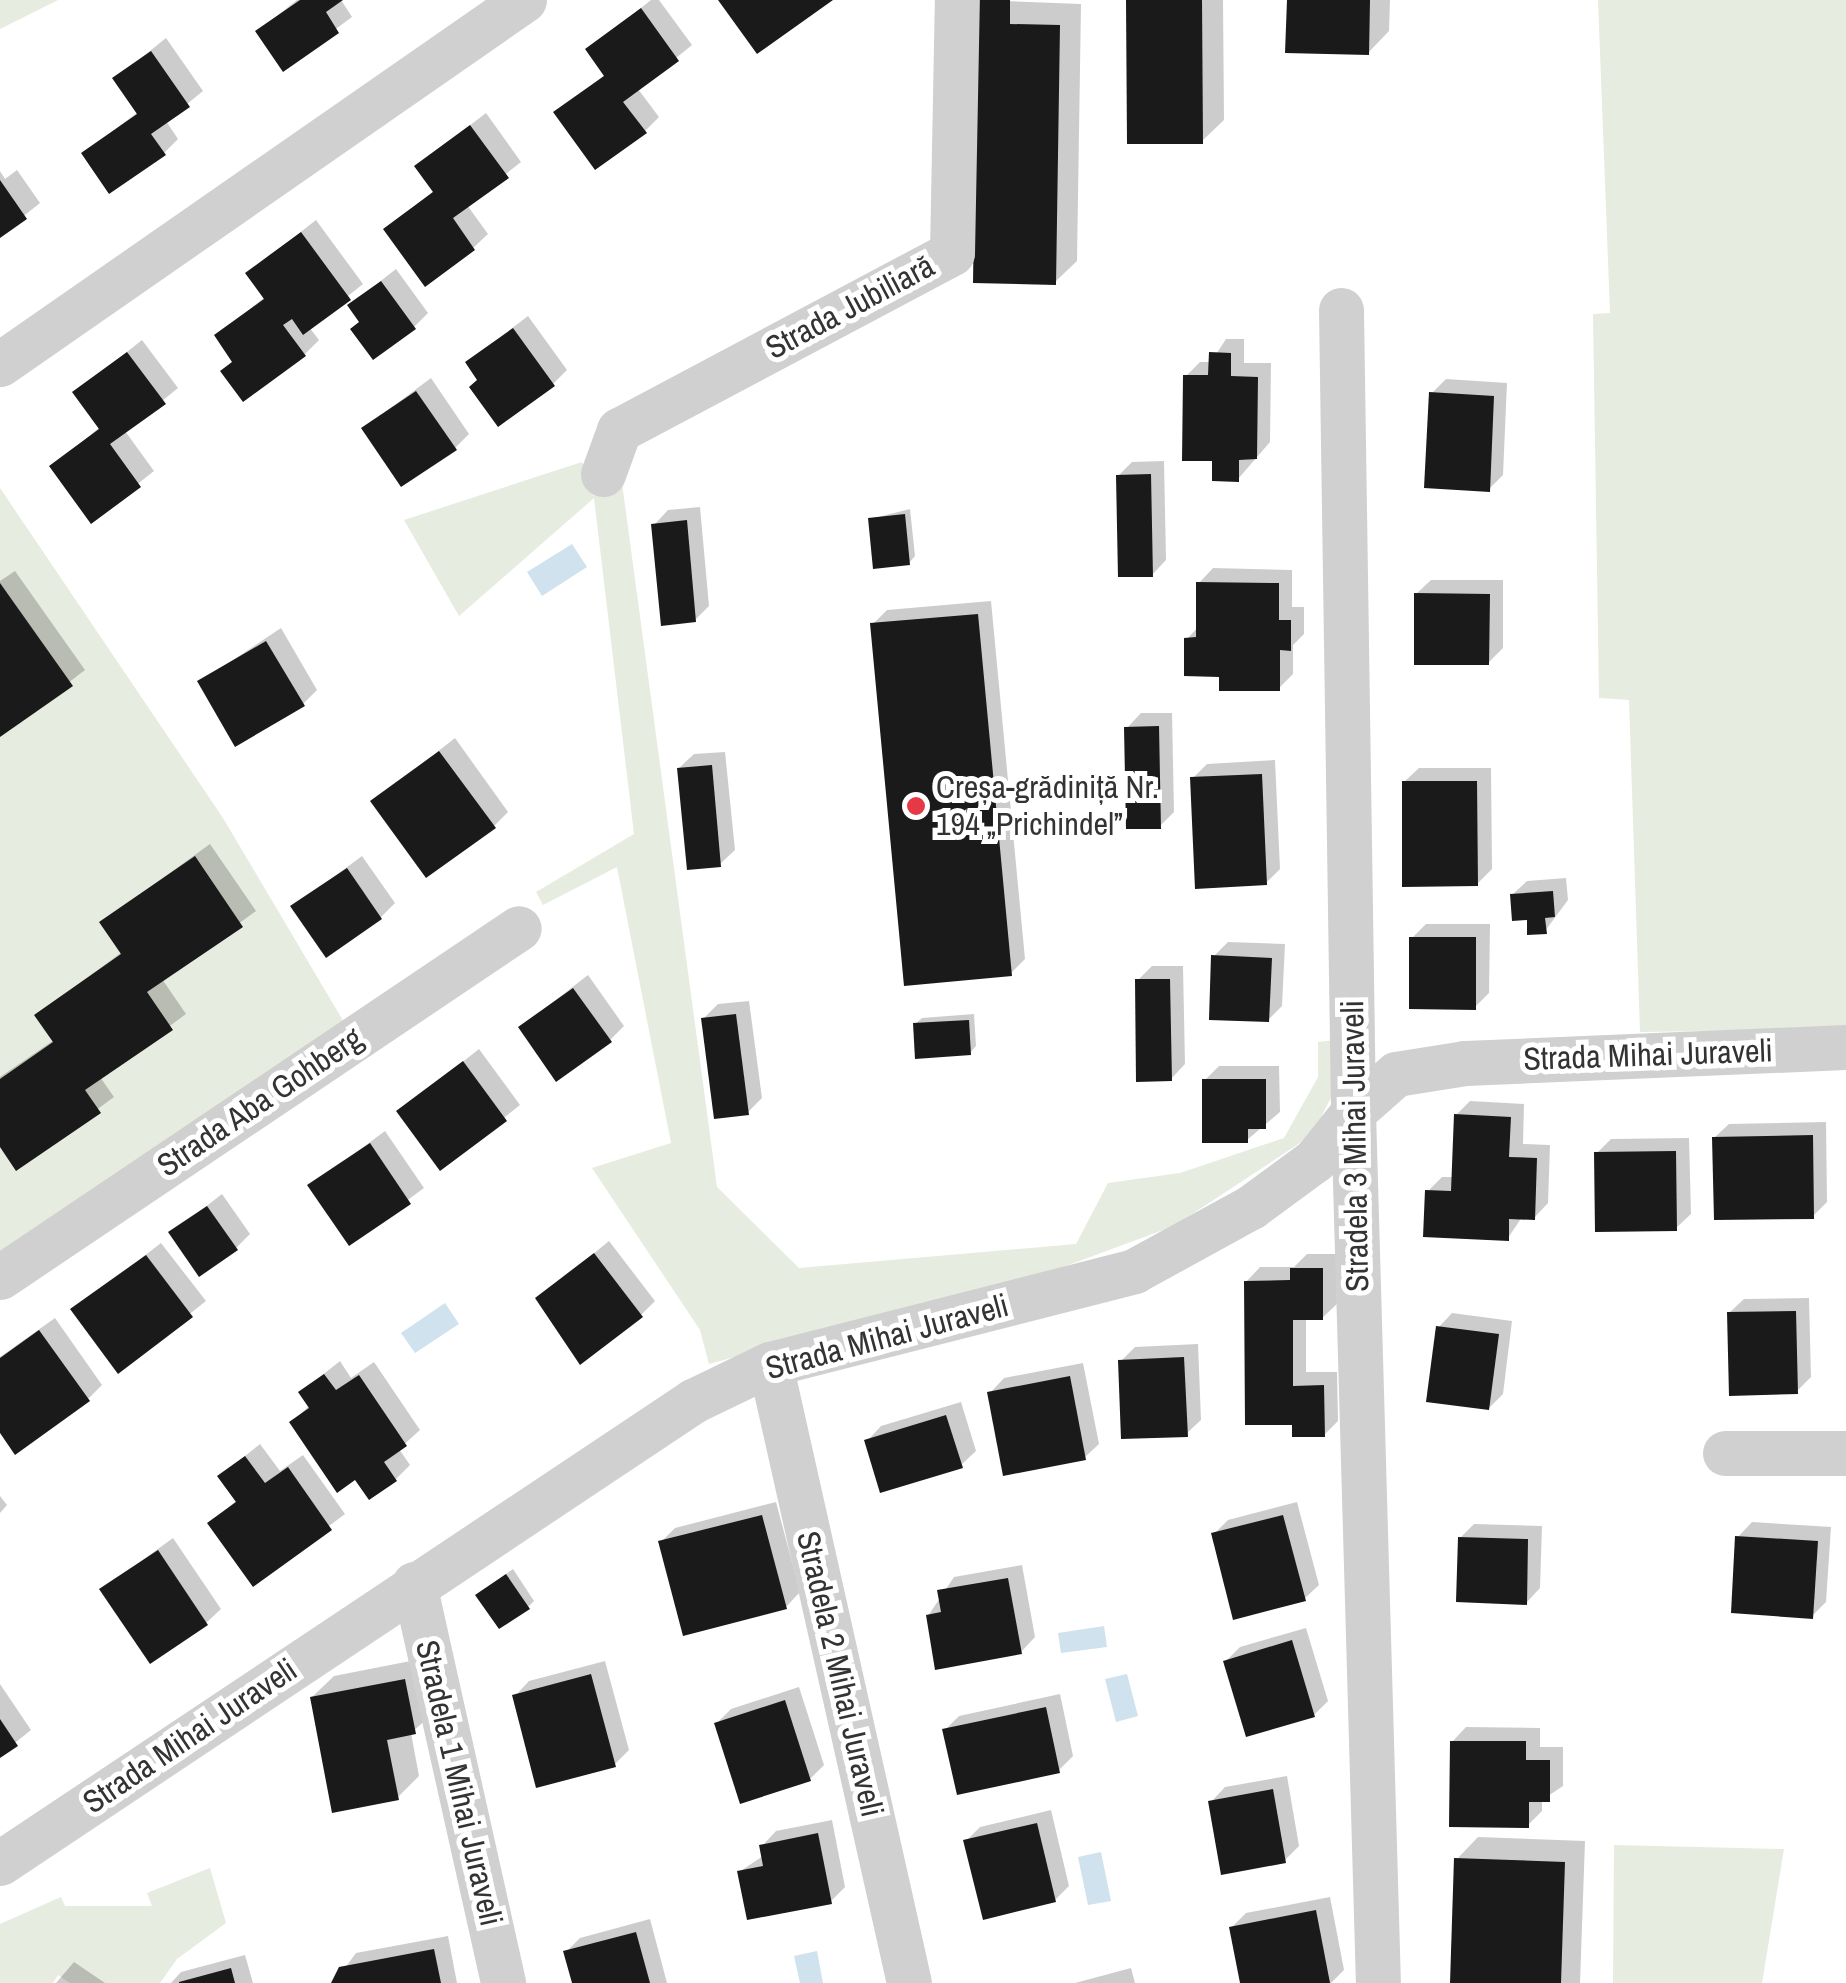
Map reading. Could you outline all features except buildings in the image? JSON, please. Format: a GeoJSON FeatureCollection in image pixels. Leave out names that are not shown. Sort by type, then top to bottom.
{"type":"FeatureCollection","features":[{"type":"Feature","properties":{"kind":"street"},"geometry":{"type":"LineString","coordinates":[[0,364],[524,0]]}},
{"type":"Feature","properties":{"kind":"street","name":"Strada Jubiliară"},"geometry":{"type":"LineString","coordinates":[[604,474],[619,430],[952,253],[958,0]]}},
{"type":"Feature","properties":{"kind":"street","name":"Stradela 3 Mihai Juraveli"},"geometry":{"type":"LineString","coordinates":[[1342,310],[1353,1112],[1378,1983]]}},
{"type":"Feature","properties":{"kind":"street","name":"Strada Aba Gohberg"},"geometry":{"type":"LineString","coordinates":[[0,1277],[519,928]]}},
{"type":"Feature","properties":{"kind":"street","name":"Strada Mihai Juraveli"},"geometry":{"type":"LineString","coordinates":[[0,1864],[693,1401],[770,1364],[1134,1271],[1251,1208],[1315,1160],[1353,1112],[1396,1074],[1465,1062],[1846,1047]]}},
{"type":"Feature","properties":{"kind":"street","name":"Stradela 2 Mihai Juraveli"},"geometry":{"type":"LineString","coordinates":[[770,1364],[909,1983]]}},
{"type":"Feature","properties":{"kind":"street"},"geometry":{"type":"LineString","coordinates":[[1726,1453],[1846,1453]]}},
{"type":"Feature","properties":{"kind":"street","name":"Stradela 1 Mihai Juraveli"},"geometry":{"type":"LineString","coordinates":[[414,1584],[503,1983]]}},
{"type":"Feature","properties":{"kind":"shaded area"},"geometry":{"type":"Polygon","coordinates":[[[0,0],[58,0],[0,29],[0,0]]]}},
{"type":"Feature","properties":{"kind":"shaded area"},"geometry":{"type":"Polygon","coordinates":[[[1598,0],[1846,0],[1846,1029],[1640,1032],[1629,700],[1599,698],[1593,314],[1610,313],[1598,0]]]}},
{"type":"Feature","properties":{"kind":"shaded area"},"geometry":{"type":"Polygon","coordinates":[[[582,462],[594,496],[622,483],[717,1187],[799,1268],[1076,1244],[1108,1183],[1180,1173],[1284,1138],[1318,1077],[1318,1042],[1336,1040],[1338,1084],[1312,1135],[1174,1226],[1055,1270],[709,1364],[700,1330],[592,1168],[671,1143],[617,867],[543,905],[536,892],[634,834],[594,498],[459,616],[404,520],[582,462]]]}},
{"type":"Feature","properties":{"kind":"shaded area"},"geometry":{"type":"Polygon","coordinates":[[[0,488],[223,818],[348,1029],[0,1260],[0,488]]]}},
{"type":"Feature","properties":{"kind":"shaded area"},"geometry":{"type":"Polygon","coordinates":[[[1614,1845],[1784,1849],[1762,1983],[1613,1983],[1614,1845]]]}},
{"type":"Feature","properties":{"kind":"shaded area"},"geometry":{"type":"Polygon","coordinates":[[[210,1868],[226,1923],[177,1959],[160,1983],[70,1983],[58,1975],[53,1983],[0,1983],[0,1924],[61,1897],[65,1906],[152,1906],[147,1893],[210,1868]]]}},
{"type":"Feature","properties":{"kind":"water"},"geometry":{"type":"Polygon","coordinates":[[[572,544],[587,567],[542,596],[527,572],[572,544]]]}},
{"type":"Feature","properties":{"kind":"water"},"geometry":{"type":"Polygon","coordinates":[[[445,1303],[459,1324],[415,1353],[401,1333],[445,1303]]]}},
{"type":"Feature","properties":{"kind":"water"},"geometry":{"type":"Polygon","coordinates":[[[1104,1626],[1107,1647],[1061,1653],[1058,1633],[1104,1626]]]}},
{"type":"Feature","properties":{"kind":"water"},"geometry":{"type":"Polygon","coordinates":[[[1127,1674],[1138,1716],[1116,1722],[1105,1679],[1127,1674]]]}},
{"type":"Feature","properties":{"kind":"water"},"geometry":{"type":"Polygon","coordinates":[[[1101,1852],[1111,1901],[1088,1905],[1078,1857],[1101,1852]]]}},
{"type":"Feature","properties":{"kind":"water"},"geometry":{"type":"Polygon","coordinates":[[[817,1951],[823,1983],[800,1983],[794,1956],[817,1951]]]}},
{"type":"Feature","properties":{"kind":"place","name":"Creșa-grădiniță Nr. 194 „Prichindel”"},"geometry":{"type":"Point","coordinates":[916,806]}}]}
